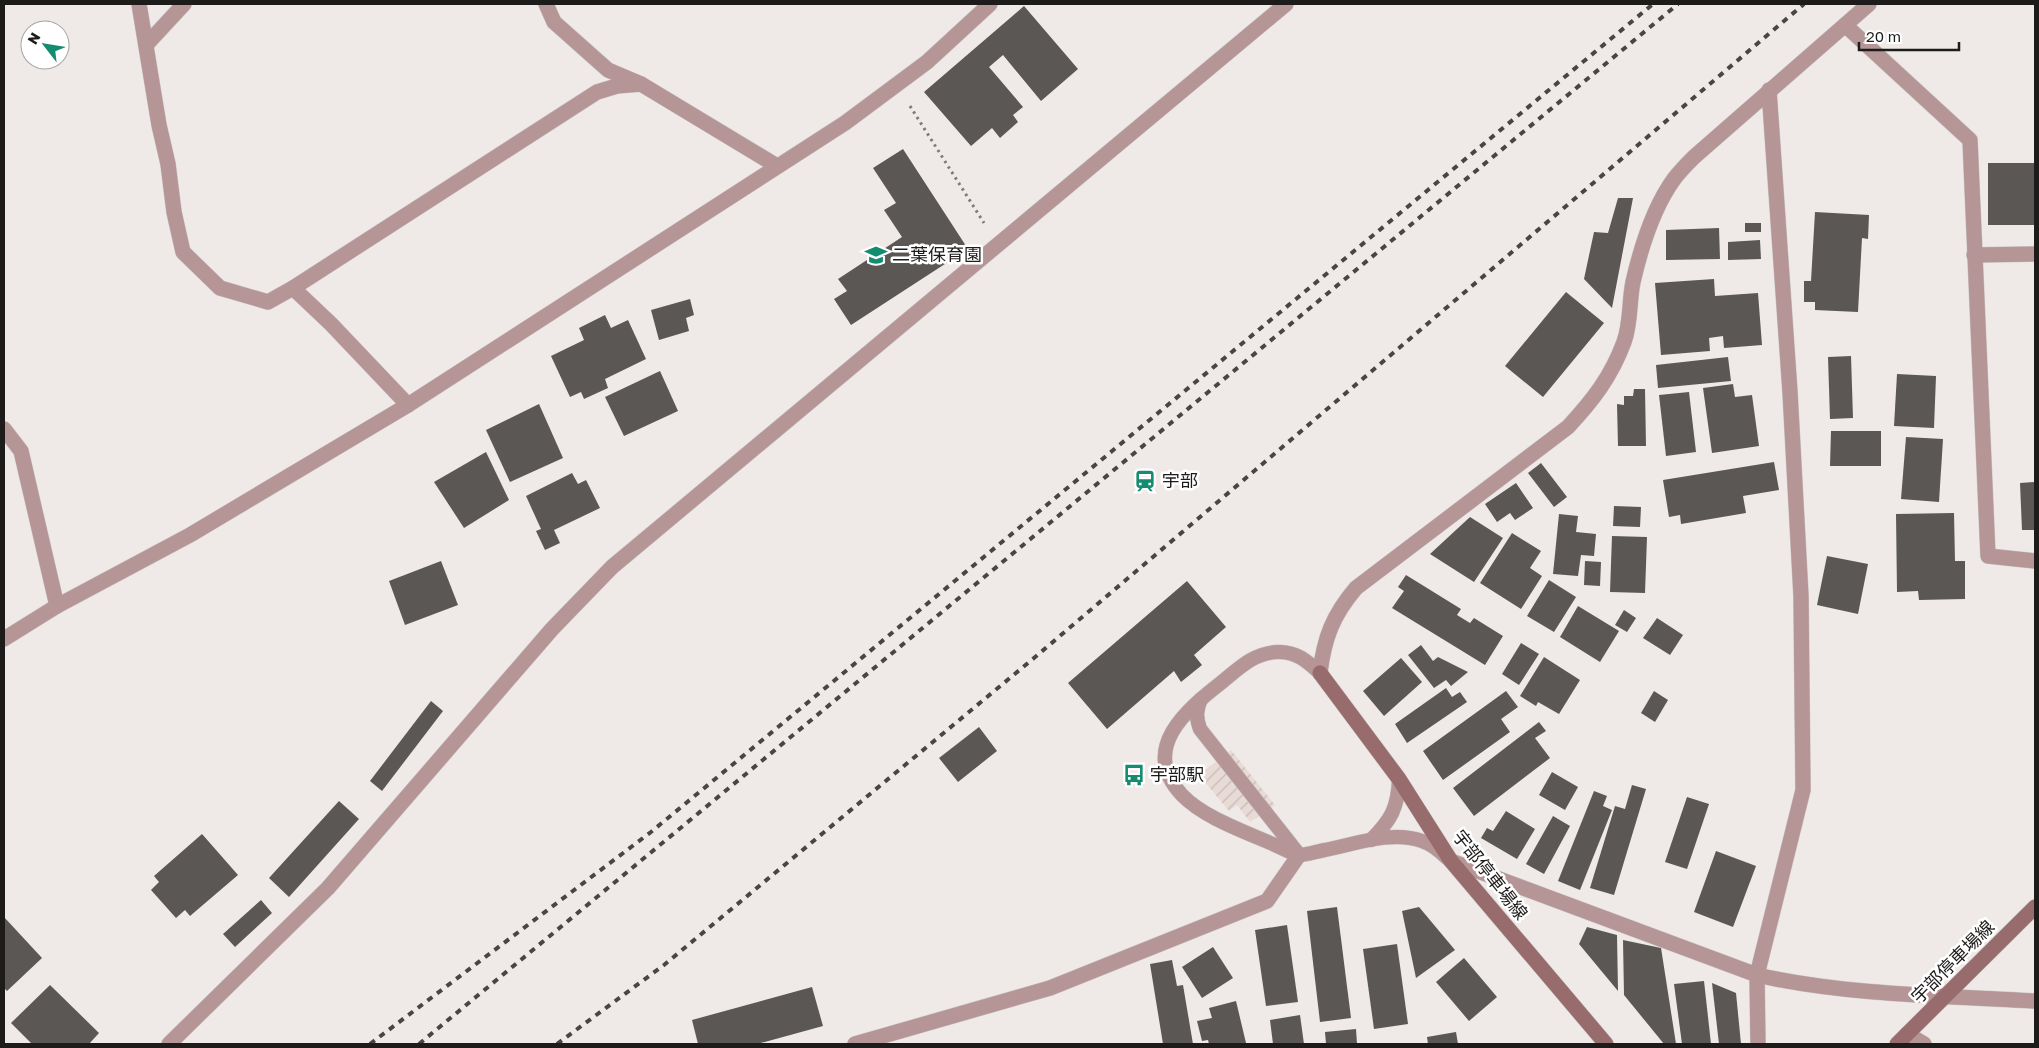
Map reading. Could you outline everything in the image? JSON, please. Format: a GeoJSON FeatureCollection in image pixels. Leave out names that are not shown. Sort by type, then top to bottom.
{"type":"FeatureCollection","features":[{"type":"Feature","properties":{"kind":"main road","name":"宇部停車場線"},"geometry":{"type":"LineString","coordinates":[[1320,673],[1400,779],[1451,861],[1606,1044]]}},
{"type":"Feature","properties":{"kind":"main road","name":"宇部停車場線"},"geometry":{"type":"LineString","coordinates":[[1902,1039],[2035,907]]}},
{"type":"Feature","properties":{"kind":"street"},"geometry":{"type":"LineString","coordinates":[[139,4],[158,125],[168,164],[174,212],[183,252],[220,288],[268,302],[293,288],[597,92],[617,86],[641,84]]}},
{"type":"Feature","properties":{"kind":"street"},"geometry":{"type":"LineString","coordinates":[[146,44],[184,4]]}},
{"type":"Feature","properties":{"kind":"street"},"geometry":{"type":"LineString","coordinates":[[546,4],[554,22],[608,70],[641,84],[777,166]]}},
{"type":"Feature","properties":{"kind":"street"},"geometry":{"type":"LineString","coordinates":[[4,639],[57,606],[190,535],[408,405],[845,123],[928,62],[990,4]]}},
{"type":"Feature","properties":{"kind":"street"},"geometry":{"type":"LineString","coordinates":[[169,1044],[328,888],[552,629],[612,567],[1286,4]]}},
{"type":"Feature","properties":{"kind":"street"},"geometry":{"type":"LineString","coordinates":[[1320,673],[1322,648],[1332,624],[1344,603],[1356,588],[1568,426],[1590,404],[1611,373],[1625,339],[1633,282],[1659,205],[1674,179],[1694,157],[1869,4]]}},
{"type":"Feature","properties":{"kind":"street"},"geometry":{"type":"LineString","coordinates":[[1845,25],[1970,140],[1988,556],[2035,561]]}},
{"type":"Feature","properties":{"kind":"street"},"geometry":{"type":"LineString","coordinates":[[1758,1044],[1756,975],[1803,790],[1800,596],[1790,392],[1769,90]]}},
{"type":"Feature","properties":{"kind":"street"},"geometry":{"type":"LineString","coordinates":[[1974,254],[2035,254]]}},
{"type":"Feature","properties":{"kind":"street"},"geometry":{"type":"LineString","coordinates":[[293,288],[331,324],[408,405]]}},
{"type":"Feature","properties":{"kind":"street"},"geometry":{"type":"LineString","coordinates":[[4,429],[21,451],[57,606]]}},
{"type":"Feature","properties":{"kind":"street"},"geometry":{"type":"LineString","coordinates":[[855,1044],[1050,988],[1267,901],[1299,855]]}},
{"type":"Feature","properties":{"kind":"street"},"geometry":{"type":"LineString","coordinates":[[1451,861],[1756,975],[1798,984],[2035,1001]]}},
{"type":"Feature","properties":{"kind":"street"},"geometry":{"type":"LineString","coordinates":[[1902,1039],[1924,1044]]}},
{"type":"Feature","properties":{"kind":"lane"},"geometry":{"type":"LineString","coordinates":[[1320,673],[1305,659],[1294,654],[1278,652],[1260,654],[1247,662],[1183,714],[1169,740],[1165,753],[1168,776],[1181,794],[1205,812],[1299,855],[1371,840],[1408,837],[1423,841],[1451,861]]}},
{"type":"Feature","properties":{"kind":"lane"},"geometry":{"type":"LineString","coordinates":[[1201,698],[1197,709],[1197,721],[1200,729],[1299,855]]}},
{"type":"Feature","properties":{"kind":"lane"},"geometry":{"type":"LineString","coordinates":[[1371,840],[1393,814],[1398,798],[1400,779]]}},
{"type":"Feature","properties":{"kind":"path"},"geometry":{"type":"LineString","coordinates":[[897,85],[998,245]]}},
{"type":"Feature","properties":{"kind":"shaded area"},"geometry":{"type":"Polygon","coordinates":[[[1231,750],[1275,805],[1250,822],[1237,805],[1229,811],[1199,775],[1231,750]]]}},
{"type":"Feature","properties":{"kind":"building"},"geometry":{"type":"Polygon","coordinates":[[[1024,6],[1078,69],[1041,101],[1003,55],[989,67],[1023,107],[1013,115],[1018,122],[1000,138],[992,128],[971,146],[924,92],[1024,6]]]}},
{"type":"Feature","properties":{"kind":"building"},"geometry":{"type":"Polygon","coordinates":[[[903,149],[968,249],[851,325],[834,299],[847,291],[838,279],[902,237],[884,210],[896,203],[873,168],[903,149]]]}},
{"type":"Feature","properties":{"kind":"building"},"geometry":{"type":"Polygon","coordinates":[[[1988,163],[2035,163],[2035,225],[1988,225],[1988,163]]]}},
{"type":"Feature","properties":{"kind":"building"},"geometry":{"type":"Polygon","coordinates":[[[1618,198],[1633,198],[1612,308],[1584,279],[1594,232],[1608,233],[1618,198]]]}},
{"type":"Feature","properties":{"kind":"building"},"geometry":{"type":"Polygon","coordinates":[[[1815,212],[1869,215],[1868,239],[1862,238],[1858,312],[1815,310],[1815,302],[1804,302],[1804,281],[1811,281],[1815,212]]]}},
{"type":"Feature","properties":{"kind":"building"},"geometry":{"type":"Polygon","coordinates":[[[1745,223],[1761,223],[1761,232],[1745,232],[1745,223]]]}},
{"type":"Feature","properties":{"kind":"building"},"geometry":{"type":"Polygon","coordinates":[[[1719,228],[1720,259],[1666,260],[1666,230],[1719,228]]]}},
{"type":"Feature","properties":{"kind":"building"},"geometry":{"type":"Polygon","coordinates":[[[1760,240],[1761,259],[1728,260],[1728,242],[1760,240]]]}},
{"type":"Feature","properties":{"kind":"building"},"geometry":{"type":"Polygon","coordinates":[[[1714,279],[1715,296],[1758,293],[1762,345],[1724,348],[1723,336],[1709,338],[1710,351],[1661,355],[1655,283],[1714,279]]]}},
{"type":"Feature","properties":{"kind":"building"},"geometry":{"type":"Polygon","coordinates":[[[1566,292],[1604,323],[1543,397],[1505,366],[1566,292]]]}},
{"type":"Feature","properties":{"kind":"building"},"geometry":{"type":"Polygon","coordinates":[[[690,299],[694,315],[686,318],[689,331],[659,340],[651,310],[690,299]]]}},
{"type":"Feature","properties":{"kind":"building"},"geometry":{"type":"Polygon","coordinates":[[[605,315],[611,328],[628,320],[646,359],[605,379],[608,388],[584,399],[581,392],[570,397],[551,356],[584,340],[579,328],[605,315]]]}},
{"type":"Feature","properties":{"kind":"building"},"geometry":{"type":"Polygon","coordinates":[[[1851,356],[1853,418],[1830,419],[1828,357],[1851,356]]]}},
{"type":"Feature","properties":{"kind":"building"},"geometry":{"type":"Polygon","coordinates":[[[1728,357],[1731,381],[1658,388],[1656,365],[1728,357]]]}},
{"type":"Feature","properties":{"kind":"building"},"geometry":{"type":"Polygon","coordinates":[[[660,371],[678,411],[624,436],[605,397],[660,371]]]}},
{"type":"Feature","properties":{"kind":"building"},"geometry":{"type":"Polygon","coordinates":[[[1897,374],[1936,376],[1934,428],[1894,426],[1897,374]]]}},
{"type":"Feature","properties":{"kind":"building"},"geometry":{"type":"Polygon","coordinates":[[[1733,384],[1735,397],[1752,395],[1759,446],[1712,453],[1703,388],[1733,384]]]}},
{"type":"Feature","properties":{"kind":"building"},"geometry":{"type":"Polygon","coordinates":[[[1634,389],[1645,389],[1646,446],[1618,446],[1617,404],[1624,405],[1624,396],[1633,396],[1634,389]]]}},
{"type":"Feature","properties":{"kind":"building"},"geometry":{"type":"Polygon","coordinates":[[[1689,392],[1696,452],[1666,456],[1659,395],[1689,392]]]}},
{"type":"Feature","properties":{"kind":"building"},"geometry":{"type":"Polygon","coordinates":[[[539,404],[563,458],[510,482],[486,430],[539,404]]]}},
{"type":"Feature","properties":{"kind":"building"},"geometry":{"type":"Polygon","coordinates":[[[1831,431],[1881,431],[1881,466],[1830,466],[1831,431]]]}},
{"type":"Feature","properties":{"kind":"building"},"geometry":{"type":"Polygon","coordinates":[[[1906,437],[1943,439],[1939,502],[1901,499],[1906,437]]]}},
{"type":"Feature","properties":{"kind":"building"},"geometry":{"type":"Polygon","coordinates":[[[486,452],[509,500],[464,528],[434,482],[486,452]]]}},
{"type":"Feature","properties":{"kind":"building"},"geometry":{"type":"Polygon","coordinates":[[[1774,462],[1779,490],[1743,496],[1746,513],[1681,524],[1680,515],[1669,517],[1663,480],[1774,462]]]}},
{"type":"Feature","properties":{"kind":"building"},"geometry":{"type":"Polygon","coordinates":[[[1541,463],[1567,497],[1554,507],[1528,473],[1541,463]]]}},
{"type":"Feature","properties":{"kind":"building"},"geometry":{"type":"Polygon","coordinates":[[[572,473],[578,484],[586,480],[600,508],[554,530],[560,543],[545,550],[536,531],[541,529],[526,496],[572,473]]]}},
{"type":"Feature","properties":{"kind":"building"},"geometry":{"type":"Polygon","coordinates":[[[2035,482],[2035,530],[2022,530],[2020,483],[2035,482]]]}},
{"type":"Feature","properties":{"kind":"building"},"geometry":{"type":"Polygon","coordinates":[[[1516,483],[1533,508],[1515,520],[1510,513],[1497,522],[1485,504],[1516,483]]]}},
{"type":"Feature","properties":{"kind":"building"},"geometry":{"type":"Polygon","coordinates":[[[1614,506],[1641,507],[1640,527],[1613,526],[1614,506]]]}},
{"type":"Feature","properties":{"kind":"building"},"geometry":{"type":"Polygon","coordinates":[[[1954,513],[1955,561],[1965,561],[1965,599],[1919,600],[1918,591],[1897,592],[1896,514],[1954,513]]]}},
{"type":"Feature","properties":{"kind":"building"},"geometry":{"type":"Polygon","coordinates":[[[1559,514],[1578,516],[1576,532],[1596,534],[1594,556],[1581,555],[1578,576],[1553,574],[1559,514]]]}},
{"type":"Feature","properties":{"kind":"building"},"geometry":{"type":"Polygon","coordinates":[[[1470,517],[1503,538],[1474,582],[1430,554],[1470,517]]]}},
{"type":"Feature","properties":{"kind":"building"},"geometry":{"type":"Polygon","coordinates":[[[1512,533],[1541,551],[1530,568],[1542,576],[1521,609],[1480,583],[1512,533]]]}},
{"type":"Feature","properties":{"kind":"building"},"geometry":{"type":"Polygon","coordinates":[[[1612,536],[1647,537],[1645,593],[1610,592],[1612,536]]]}},
{"type":"Feature","properties":{"kind":"building"},"geometry":{"type":"Polygon","coordinates":[[[1827,556],[1868,564],[1858,614],[1817,605],[1827,556]]]}},
{"type":"Feature","properties":{"kind":"building"},"geometry":{"type":"Polygon","coordinates":[[[441,561],[458,605],[405,625],[389,581],[441,561]]]}},
{"type":"Feature","properties":{"kind":"building"},"geometry":{"type":"Polygon","coordinates":[[[1585,561],[1601,562],[1600,586],[1584,585],[1585,561]]]}},
{"type":"Feature","properties":{"kind":"building"},"geometry":{"type":"Polygon","coordinates":[[[1406,575],[1461,609],[1457,615],[1470,623],[1474,618],[1503,636],[1485,665],[1392,608],[1404,591],[1398,587],[1406,575]]]}},
{"type":"Feature","properties":{"kind":"building"},"geometry":{"type":"Polygon","coordinates":[[[1549,580],[1576,597],[1554,632],[1527,616],[1549,580]]]}},
{"type":"Feature","properties":{"kind":"building"},"geometry":{"type":"Polygon","coordinates":[[[1187,581],[1226,627],[1194,655],[1202,665],[1181,682],[1174,671],[1107,729],[1068,683],[1187,581]]]}},
{"type":"Feature","properties":{"kind":"building"},"geometry":{"type":"Polygon","coordinates":[[[1578,606],[1619,631],[1600,662],[1560,637],[1578,606]]]}},
{"type":"Feature","properties":{"kind":"building"},"geometry":{"type":"Polygon","coordinates":[[[1624,610],[1636,618],[1627,632],[1615,625],[1624,610]]]}},
{"type":"Feature","properties":{"kind":"building"},"geometry":{"type":"Polygon","coordinates":[[[1657,618],[1683,635],[1670,655],[1643,638],[1657,618]]]}},
{"type":"Feature","properties":{"kind":"building"},"geometry":{"type":"Polygon","coordinates":[[[1521,643],[1539,654],[1519,685],[1502,674],[1521,643]]]}},
{"type":"Feature","properties":{"kind":"building"},"geometry":{"type":"Polygon","coordinates":[[[1421,645],[1433,661],[1438,657],[1468,672],[1451,686],[1446,680],[1434,688],[1408,655],[1421,645]]]}},
{"type":"Feature","properties":{"kind":"building"},"geometry":{"type":"Polygon","coordinates":[[[1544,657],[1580,680],[1559,714],[1538,702],[1536,706],[1520,696],[1544,657]]]}},
{"type":"Feature","properties":{"kind":"building"},"geometry":{"type":"Polygon","coordinates":[[[1401,658],[1422,682],[1384,716],[1363,691],[1401,658]]]}},
{"type":"Feature","properties":{"kind":"building"},"geometry":{"type":"Polygon","coordinates":[[[1446,688],[1452,697],[1460,692],[1467,702],[1407,743],[1395,724],[1446,688]]]}},
{"type":"Feature","properties":{"kind":"building"},"geometry":{"type":"Polygon","coordinates":[[[1506,691],[1518,707],[1501,719],[1510,732],[1443,780],[1423,751],[1506,691]]]}},
{"type":"Feature","properties":{"kind":"building"},"geometry":{"type":"Polygon","coordinates":[[[1654,691],[1668,700],[1655,722],[1641,713],[1654,691]]]}},
{"type":"Feature","properties":{"kind":"building"},"geometry":{"type":"Polygon","coordinates":[[[431,701],[443,711],[382,791],[370,781],[431,701]]]}},
{"type":"Feature","properties":{"kind":"building"},"geometry":{"type":"Polygon","coordinates":[[[1539,722],[1546,731],[1535,738],[1550,758],[1474,816],[1453,788],[1539,722]]]}},
{"type":"Feature","properties":{"kind":"building"},"geometry":{"type":"Polygon","coordinates":[[[979,727],[997,751],[958,782],[939,758],[979,727]]]}},
{"type":"Feature","properties":{"kind":"building"},"geometry":{"type":"Polygon","coordinates":[[[1552,772],[1578,787],[1565,810],[1539,795],[1552,772]]]}},
{"type":"Feature","properties":{"kind":"building"},"geometry":{"type":"Polygon","coordinates":[[[1632,785],[1646,789],[1614,895],[1590,888],[1615,806],[1625,809],[1632,785]]]}},
{"type":"Feature","properties":{"kind":"building"},"geometry":{"type":"Polygon","coordinates":[[[1594,791],[1607,796],[1603,806],[1612,810],[1580,890],[1558,881],[1594,791]]]}},
{"type":"Feature","properties":{"kind":"building"},"geometry":{"type":"Polygon","coordinates":[[[1687,797],[1709,804],[1687,869],[1665,862],[1687,797]]]}},
{"type":"Feature","properties":{"kind":"building"},"geometry":{"type":"Polygon","coordinates":[[[339,801],[359,819],[289,897],[269,878],[339,801]]]}},
{"type":"Feature","properties":{"kind":"building"},"geometry":{"type":"Polygon","coordinates":[[[1506,811],[1535,829],[1517,859],[1481,838],[1487,828],[1493,831],[1506,811]]]}},
{"type":"Feature","properties":{"kind":"building"},"geometry":{"type":"Polygon","coordinates":[[[1553,816],[1570,826],[1544,874],[1526,864],[1553,816]]]}},
{"type":"Feature","properties":{"kind":"building"},"geometry":{"type":"Polygon","coordinates":[[[202,834],[238,875],[190,916],[185,910],[176,918],[151,890],[159,882],[154,876],[202,834]]]}},
{"type":"Feature","properties":{"kind":"building"},"geometry":{"type":"Polygon","coordinates":[[[1716,851],[1756,866],[1733,927],[1694,912],[1716,851]]]}},
{"type":"Feature","properties":{"kind":"building"},"geometry":{"type":"Polygon","coordinates":[[[261,900],[272,913],[235,947],[223,934],[261,900]]]}},
{"type":"Feature","properties":{"kind":"building"},"geometry":{"type":"Polygon","coordinates":[[[1337,907],[1351,1018],[1320,1022],[1307,911],[1337,907]]]}},
{"type":"Feature","properties":{"kind":"building"},"geometry":{"type":"Polygon","coordinates":[[[1419,907],[1455,950],[1416,978],[1402,911],[1419,907]]]}},
{"type":"Feature","properties":{"kind":"building"},"geometry":{"type":"Polygon","coordinates":[[[4,917],[42,958],[7,991],[4,988],[4,917]]]}},
{"type":"Feature","properties":{"kind":"building"},"geometry":{"type":"Polygon","coordinates":[[[1287,925],[1298,1002],[1266,1006],[1255,930],[1287,925]]]}},
{"type":"Feature","properties":{"kind":"building"},"geometry":{"type":"Polygon","coordinates":[[[1587,927],[1617,935],[1618,991],[1579,944],[1587,927]]]}},
{"type":"Feature","properties":{"kind":"building"},"geometry":{"type":"Polygon","coordinates":[[[1623,940],[1661,948],[1676,1044],[1664,1044],[1624,995],[1623,940]]]}},
{"type":"Feature","properties":{"kind":"building"},"geometry":{"type":"Polygon","coordinates":[[[1397,944],[1408,1024],[1374,1029],[1363,949],[1397,944]]]}},
{"type":"Feature","properties":{"kind":"building"},"geometry":{"type":"Polygon","coordinates":[[[1213,947],[1233,978],[1202,998],[1182,967],[1213,947]]]}},
{"type":"Feature","properties":{"kind":"building"},"geometry":{"type":"Polygon","coordinates":[[[1464,958],[1497,997],[1469,1021],[1436,982],[1464,958]]]}},
{"type":"Feature","properties":{"kind":"building"},"geometry":{"type":"Polygon","coordinates":[[[1172,960],[1177,986],[1183,985],[1193,1044],[1163,1044],[1150,964],[1172,960]]]}},
{"type":"Feature","properties":{"kind":"building"},"geometry":{"type":"Polygon","coordinates":[[[1704,981],[1711,1044],[1682,1044],[1674,984],[1704,981]]]}},
{"type":"Feature","properties":{"kind":"building"},"geometry":{"type":"Polygon","coordinates":[[[1712,983],[1736,993],[1741,1044],[1719,1044],[1712,983]]]}},
{"type":"Feature","properties":{"kind":"building"},"geometry":{"type":"Polygon","coordinates":[[[50,985],[99,1033],[89,1044],[32,1044],[11,1023],[50,985]]]}},
{"type":"Feature","properties":{"kind":"building"},"geometry":{"type":"Polygon","coordinates":[[[812,987],[823,1026],[757,1044],[698,1044],[692,1020],[812,987]]]}},
{"type":"Feature","properties":{"kind":"building"},"geometry":{"type":"Polygon","coordinates":[[[1236,1001],[1246,1043],[1209,1044],[1208,1040],[1202,1041],[1197,1021],[1212,1018],[1209,1008],[1236,1001]]]}},
{"type":"Feature","properties":{"kind":"building"},"geometry":{"type":"Polygon","coordinates":[[[1300,1015],[1304,1044],[1273,1044],[1270,1020],[1300,1015]]]}},
{"type":"Feature","properties":{"kind":"building"},"geometry":{"type":"Polygon","coordinates":[[[1356,1029],[1357,1044],[1326,1044],[1325,1032],[1356,1029]]]}},
{"type":"Feature","properties":{"kind":"building"},"geometry":{"type":"Polygon","coordinates":[[[1456,1032],[1458,1044],[1428,1044],[1427,1037],[1456,1032]]]}},
{"type":"Feature","properties":{"kind":"railway"},"geometry":{"type":"LineString","coordinates":[[370,1044],[651,832],[1653,4]]}},
{"type":"Feature","properties":{"kind":"railway"},"geometry":{"type":"LineString","coordinates":[[419,1044],[1678,4]]}},
{"type":"Feature","properties":{"kind":"railway"},"geometry":{"type":"LineString","coordinates":[[557,1044],[664,965],[1034,658],[1804,4]]}},
{"type":"Feature","properties":{"kind":"place","name":"二葉保育園"},"geometry":{"type":"Point","coordinates":[876,255]}},
{"type":"Feature","properties":{"kind":"place","name":"宇部"},"geometry":{"type":"Point","coordinates":[1145,481]}},
{"type":"Feature","properties":{"kind":"place","name":"宇部駅"},"geometry":{"type":"Point","coordinates":[1134,775]}}]}
